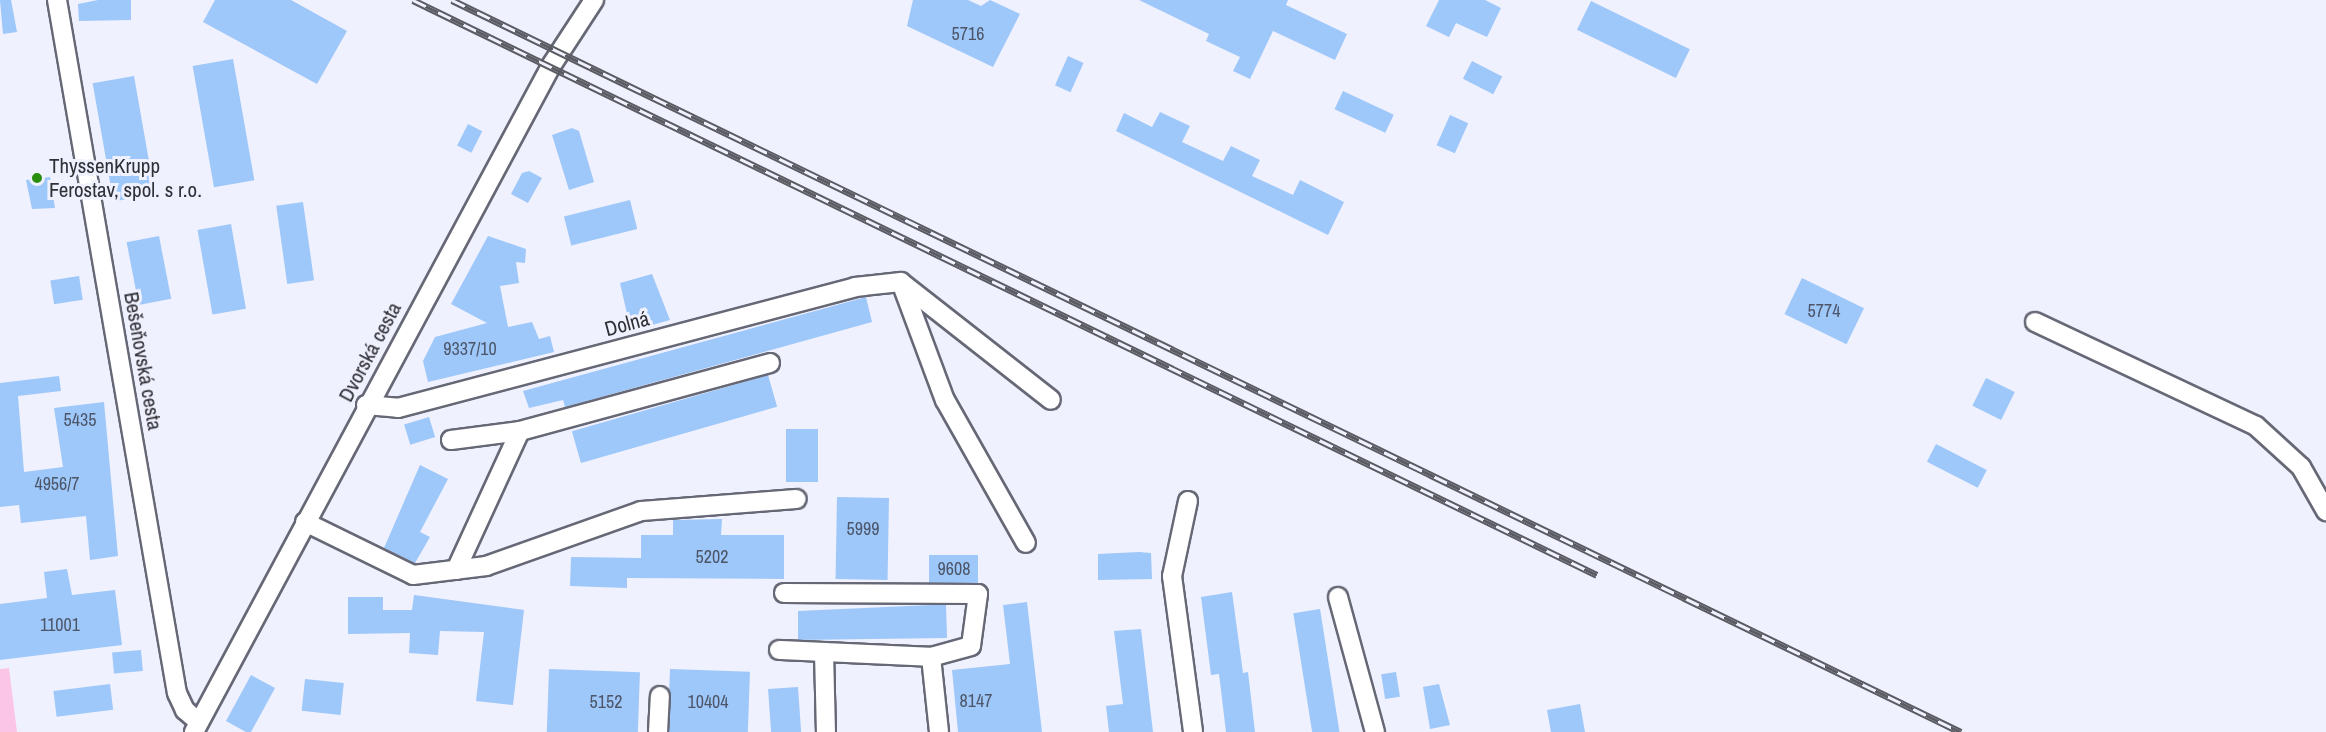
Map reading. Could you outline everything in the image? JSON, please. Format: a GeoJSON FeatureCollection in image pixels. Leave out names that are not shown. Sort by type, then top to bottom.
{"type":"FeatureCollection","features":[{"type":"Feature","properties":{"kind":"street","name":"Bešeňovská cesta"},"geometry":{"type":"LineString","coordinates":[[57,0],[177,693],[197,727]]}},
{"type":"Feature","properties":{"kind":"street","name":"Dvorská cesta"},"geometry":{"type":"LineString","coordinates":[[197,727],[366,405],[555,59],[594,0]]}},
{"type":"Feature","properties":{"kind":"street","name":"Dolná"},"geometry":{"type":"LineString","coordinates":[[366,405],[398,408],[855,287],[901,282]]}},
{"type":"Feature","properties":{"kind":"street"},"geometry":{"type":"LineString","coordinates":[[901,282],[1051,400]]}},
{"type":"Feature","properties":{"kind":"street"},"geometry":{"type":"LineString","coordinates":[[901,282],[945,400],[1026,543]]}},
{"type":"Feature","properties":{"kind":"street"},"geometry":{"type":"LineString","coordinates":[[2035,322],[2256,426],[2301,467],[2326,511]]}},
{"type":"Feature","properties":{"kind":"street"},"geometry":{"type":"LineString","coordinates":[[451,440],[520,431],[770,363]]}},
{"type":"Feature","properties":{"kind":"street"},"geometry":{"type":"LineString","coordinates":[[456,570],[520,431]]}},
{"type":"Feature","properties":{"kind":"street"},"geometry":{"type":"LineString","coordinates":[[305,522],[413,576],[486,566],[641,511],[797,499]]}},
{"type":"Feature","properties":{"kind":"street"},"geometry":{"type":"LineString","coordinates":[[1188,501],[1172,576],[1193,732]]}},
{"type":"Feature","properties":{"kind":"street"},"geometry":{"type":"LineString","coordinates":[[779,650],[931,657],[971,645],[978,594],[784,593]]}},
{"type":"Feature","properties":{"kind":"street"},"geometry":{"type":"LineString","coordinates":[[1338,597],[1375,732]]}},
{"type":"Feature","properties":{"kind":"street"},"geometry":{"type":"LineString","coordinates":[[824,652],[826,732]]}},
{"type":"Feature","properties":{"kind":"street"},"geometry":{"type":"LineString","coordinates":[[931,657],[939,732]]}},
{"type":"Feature","properties":{"kind":"street"},"geometry":{"type":"LineString","coordinates":[[658,732],[660,696]]}},
{"type":"Feature","properties":{"kind":"shaded area"},"geometry":{"type":"Polygon","coordinates":[[[9,668],[17,732],[0,732],[0,669],[9,668]]]}},
{"type":"Feature","properties":{"kind":"building"},"geometry":{"type":"Polygon","coordinates":[[[0,0],[11,0],[17,32],[3,34],[0,0]]]}},
{"type":"Feature","properties":{"kind":"building"},"geometry":{"type":"Polygon","coordinates":[[[98,0],[131,0],[131,20],[79,21],[78,4],[98,0]]]}},
{"type":"Feature","properties":{"kind":"building"},"geometry":{"type":"Polygon","coordinates":[[[215,0],[291,0],[347,31],[317,84],[203,22],[215,0]]]}},
{"type":"Feature","properties":{"kind":"building"},"geometry":{"type":"Polygon","coordinates":[[[913,0],[968,0],[981,6],[990,0],[1020,14],[993,67],[907,26],[913,0]]]}},
{"type":"Feature","properties":{"kind":"building"},"geometry":{"type":"Polygon","coordinates":[[[1139,0],[1288,0],[1286,5],[1347,34],[1335,60],[1273,31],[1250,79],[1233,71],[1240,57],[1206,41],[1209,34],[1139,0]]]}},
{"type":"Feature","properties":{"kind":"building"},"geometry":{"type":"Polygon","coordinates":[[[1439,0],[1485,0],[1501,8],[1487,37],[1456,23],[1449,37],[1426,26],[1439,0]]]}},
{"type":"Feature","properties":{"kind":"building"},"geometry":{"type":"Polygon","coordinates":[[[1591,1],[1690,49],[1676,78],[1577,30],[1591,1]]]}},
{"type":"Feature","properties":{"kind":"building"},"geometry":{"type":"Polygon","coordinates":[[[1068,56],[1084,63],[1071,92],[1055,85],[1068,56]]]}},
{"type":"Feature","properties":{"kind":"building"},"geometry":{"type":"Polygon","coordinates":[[[233,59],[254,180],[214,187],[193,66],[233,59]]]}},
{"type":"Feature","properties":{"kind":"building"},"geometry":{"type":"Polygon","coordinates":[[[1472,61],[1502,76],[1493,94],[1463,79],[1472,61]]]}},
{"type":"Feature","properties":{"kind":"building"},"geometry":{"type":"Polygon","coordinates":[[[134,76],[155,194],[113,201],[93,83],[134,76]]]}},
{"type":"Feature","properties":{"kind":"building"},"geometry":{"type":"Polygon","coordinates":[[[1343,91],[1394,115],[1385,133],[1335,109],[1343,91]]]}},
{"type":"Feature","properties":{"kind":"building"},"geometry":{"type":"Polygon","coordinates":[[[1160,112],[1190,126],[1182,142],[1223,161],[1231,146],[1260,160],[1252,176],[1293,195],[1300,180],[1344,202],[1328,235],[1116,131],[1124,113],[1152,127],[1160,112]]]}},
{"type":"Feature","properties":{"kind":"building"},"geometry":{"type":"Polygon","coordinates":[[[1450,115],[1468,123],[1455,153],[1437,145],[1450,115]]]}},
{"type":"Feature","properties":{"kind":"building"},"geometry":{"type":"Polygon","coordinates":[[[468,124],[482,131],[471,153],[457,145],[468,124]]]}},
{"type":"Feature","properties":{"kind":"building"},"geometry":{"type":"Polygon","coordinates":[[[572,128],[579,131],[594,182],[569,190],[552,135],[572,128]]]}},
{"type":"Feature","properties":{"kind":"building"},"geometry":{"type":"Polygon","coordinates":[[[529,171],[542,178],[528,203],[511,194],[522,173],[529,171]]]}},
{"type":"Feature","properties":{"kind":"building"},"geometry":{"type":"Polygon","coordinates":[[[50,177],[55,208],[32,209],[26,180],[50,177]]]}},
{"type":"Feature","properties":{"kind":"building"},"geometry":{"type":"Polygon","coordinates":[[[630,200],[637,229],[571,246],[564,216],[630,200]]]}},
{"type":"Feature","properties":{"kind":"building"},"geometry":{"type":"Polygon","coordinates":[[[303,202],[314,280],[287,284],[276,206],[303,202]]]}},
{"type":"Feature","properties":{"kind":"building"},"geometry":{"type":"Polygon","coordinates":[[[231,224],[246,309],[212,315],[198,230],[231,224]]]}},
{"type":"Feature","properties":{"kind":"building"},"geometry":{"type":"Polygon","coordinates":[[[159,236],[171,299],[139,305],[127,242],[159,236]]]}},
{"type":"Feature","properties":{"kind":"building"},"geometry":{"type":"Polygon","coordinates":[[[488,236],[526,249],[525,263],[516,262],[519,283],[500,286],[508,327],[532,322],[539,339],[550,336],[554,352],[428,382],[423,361],[435,337],[487,323],[451,304],[488,236]]]}},
{"type":"Feature","properties":{"kind":"building"},"geometry":{"type":"Polygon","coordinates":[[[652,274],[670,320],[631,331],[620,283],[652,274]]]}},
{"type":"Feature","properties":{"kind":"building"},"geometry":{"type":"Polygon","coordinates":[[[79,276],[83,300],[54,304],[50,281],[79,276]]]}},
{"type":"Feature","properties":{"kind":"building"},"geometry":{"type":"Polygon","coordinates":[[[1802,278],[1864,308],[1846,344],[1784,314],[1802,278]]]}},
{"type":"Feature","properties":{"kind":"building"},"geometry":{"type":"Polygon","coordinates":[[[866,297],[872,322],[565,407],[563,400],[529,408],[523,391],[866,297]]]}},
{"type":"Feature","properties":{"kind":"building"},"geometry":{"type":"Polygon","coordinates":[[[768,375],[777,407],[581,463],[572,431],[768,375]]]}},
{"type":"Feature","properties":{"kind":"building"},"geometry":{"type":"Polygon","coordinates":[[[59,376],[61,391],[18,396],[24,472],[63,467],[54,408],[104,402],[118,556],[90,560],[86,516],[21,523],[19,505],[0,507],[0,383],[59,376]]]}},
{"type":"Feature","properties":{"kind":"building"},"geometry":{"type":"Polygon","coordinates":[[[1986,378],[2015,392],[2001,420],[1972,406],[1986,378]]]}},
{"type":"Feature","properties":{"kind":"building"},"geometry":{"type":"Polygon","coordinates":[[[429,417],[435,437],[410,445],[404,425],[429,417]]]}},
{"type":"Feature","properties":{"kind":"building"},"geometry":{"type":"Polygon","coordinates":[[[786,429],[818,429],[818,482],[786,482],[786,429]]]}},
{"type":"Feature","properties":{"kind":"building"},"geometry":{"type":"Polygon","coordinates":[[[1936,444],[1987,470],[1978,488],[1927,462],[1936,444]]]}},
{"type":"Feature","properties":{"kind":"building"},"geometry":{"type":"Polygon","coordinates":[[[420,465],[448,479],[420,532],[430,537],[415,563],[384,548],[420,465]]]}},
{"type":"Feature","properties":{"kind":"building"},"geometry":{"type":"Polygon","coordinates":[[[837,497],[889,498],[888,580],[836,579],[837,497]]]}},
{"type":"Feature","properties":{"kind":"building"},"geometry":{"type":"Polygon","coordinates":[[[722,519],[721,535],[784,535],[784,579],[627,578],[627,588],[570,586],[571,557],[641,558],[641,535],[673,535],[673,520],[722,519]]]}},
{"type":"Feature","properties":{"kind":"building"},"geometry":{"type":"Polygon","coordinates":[[[1151,553],[1152,579],[1098,580],[1098,554],[1151,553]]]}},
{"type":"Feature","properties":{"kind":"building"},"geometry":{"type":"Polygon","coordinates":[[[929,555],[978,555],[978,583],[929,583],[929,555]]]}},
{"type":"Feature","properties":{"kind":"building"},"geometry":{"type":"Polygon","coordinates":[[[67,569],[72,595],[115,590],[122,645],[0,660],[0,604],[47,598],[44,572],[67,569]]]}},
{"type":"Feature","properties":{"kind":"building"},"geometry":{"type":"Polygon","coordinates":[[[1232,592],[1243,673],[1248,672],[1255,732],[1226,732],[1219,674],[1211,675],[1201,597],[1232,592]]]}},
{"type":"Feature","properties":{"kind":"building"},"geometry":{"type":"Polygon","coordinates":[[[414,595],[524,610],[513,705],[476,701],[484,632],[440,631],[438,655],[409,653],[410,633],[348,634],[348,597],[383,597],[383,610],[412,610],[414,595]]]}},
{"type":"Feature","properties":{"kind":"building"},"geometry":{"type":"Polygon","coordinates":[[[1027,602],[1042,732],[958,732],[952,670],[1010,664],[1003,605],[1027,602]]]}},
{"type":"Feature","properties":{"kind":"building"},"geometry":{"type":"Polygon","coordinates":[[[946,605],[947,638],[798,640],[798,611],[946,605]]]}},
{"type":"Feature","properties":{"kind":"building"},"geometry":{"type":"Polygon","coordinates":[[[1320,609],[1339,732],[1312,732],[1293,613],[1320,609]]]}},
{"type":"Feature","properties":{"kind":"building"},"geometry":{"type":"Polygon","coordinates":[[[1141,629],[1153,732],[1109,732],[1106,706],[1123,704],[1114,631],[1141,629]]]}},
{"type":"Feature","properties":{"kind":"building"},"geometry":{"type":"Polygon","coordinates":[[[141,650],[143,671],[114,673],[112,653],[141,650]]]}},
{"type":"Feature","properties":{"kind":"building"},"geometry":{"type":"Polygon","coordinates":[[[549,669],[640,672],[638,732],[547,732],[549,669]]]}},
{"type":"Feature","properties":{"kind":"building"},"geometry":{"type":"Polygon","coordinates":[[[670,669],[750,672],[748,732],[668,732],[670,669]]]}},
{"type":"Feature","properties":{"kind":"building"},"geometry":{"type":"Polygon","coordinates":[[[1396,672],[1400,697],[1385,699],[1381,674],[1396,672]]]}},
{"type":"Feature","properties":{"kind":"building"},"geometry":{"type":"Polygon","coordinates":[[[251,675],[275,688],[251,732],[246,732],[226,721],[251,675]]]}},
{"type":"Feature","properties":{"kind":"building"},"geometry":{"type":"Polygon","coordinates":[[[305,679],[344,683],[340,715],[302,711],[305,679]]]}},
{"type":"Feature","properties":{"kind":"building"},"geometry":{"type":"Polygon","coordinates":[[[110,684],[113,710],[57,717],[53,691],[110,684]]]}},
{"type":"Feature","properties":{"kind":"building"},"geometry":{"type":"Polygon","coordinates":[[[1439,684],[1450,725],[1430,729],[1423,687],[1439,684]]]}},
{"type":"Feature","properties":{"kind":"building"},"geometry":{"type":"Polygon","coordinates":[[[798,687],[801,732],[771,732],[768,689],[798,687]]]}},
{"type":"Feature","properties":{"kind":"building"},"geometry":{"type":"Polygon","coordinates":[[[1580,704],[1585,732],[1551,732],[1547,710],[1580,704]]]}},
{"type":"Feature","properties":{"kind":"railway"},"geometry":{"type":"LineString","coordinates":[[413,0],[1597,575]]}},
{"type":"Feature","properties":{"kind":"railway"},"geometry":{"type":"LineString","coordinates":[[452,0],[1961,732]]}},
{"type":"Feature","properties":{"kind":"place","name":"ThyssenKrupp Ferostav, spol. s r.o."},"geometry":{"type":"Point","coordinates":[37,178]}}]}
